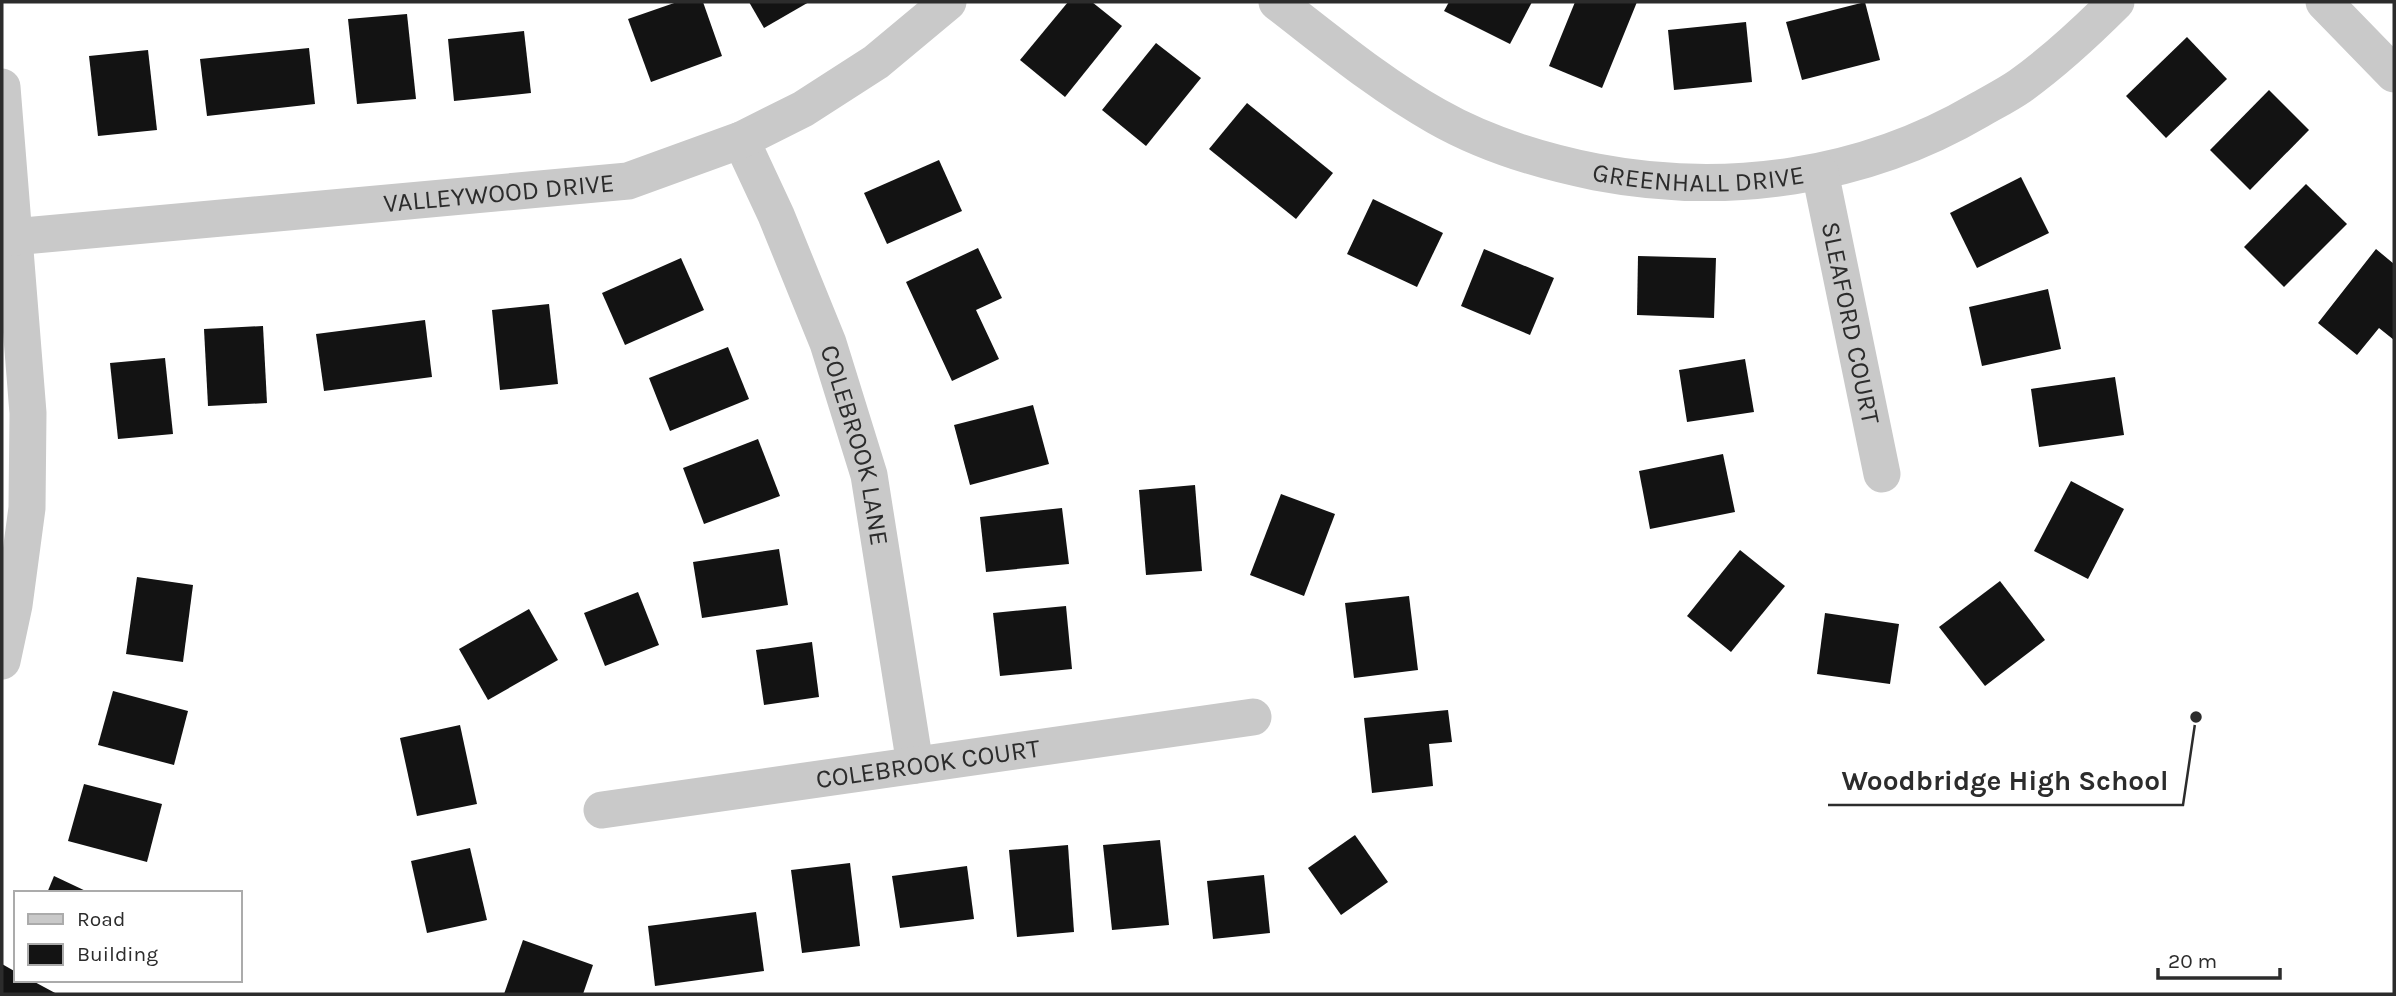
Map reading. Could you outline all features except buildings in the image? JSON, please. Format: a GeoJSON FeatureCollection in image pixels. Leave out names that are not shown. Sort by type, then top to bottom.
{"type":"FeatureCollection","features":[{"type":"Feature","properties":{"kind":"street","name":"VALLEYWOOD DRIVE"},"geometry":{"type":"LineString","coordinates":[[8,238],[628,181],[741,140],[803,108],[876,62],[948,2]]}},
{"type":"Feature","properties":{"kind":"street","name":"GREENHALL DRIVE"},"geometry":{"type":"LineString","coordinates":[[1277,2],[1375,78],[1438,117],[1507,148],[1563,165],[1637,180],[1681,183],[1741,183],[1819,172],[1887,153],[1955,124],[2019,87],[2077,41],[2116,2]]}},
{"type":"Feature","properties":{"kind":"street"},"geometry":{"type":"LineString","coordinates":[[2325,2],[2394,74]]}},
{"type":"Feature","properties":{"kind":"street"},"geometry":{"type":"LineString","coordinates":[[2,88],[8,238],[28,413],[27,508],[15,605],[2,661]]}},
{"type":"Feature","properties":{"kind":"street","name":"COLEBROOK LANE"},"geometry":{"type":"LineString","coordinates":[[741,140],[776,215],[828,343],[869,475],[915,765]]}},
{"type":"Feature","properties":{"kind":"street","name":"SLEAFORD COURT"},"geometry":{"type":"LineString","coordinates":[[1819,172],[1882,474]]}},
{"type":"Feature","properties":{"kind":"street","name":"COLEBROOK COURT"},"geometry":{"type":"LineString","coordinates":[[601,810],[1253,717]]}},
{"type":"Feature","properties":{"kind":"place","name":"Woodbridge High School"},"geometry":{"type":"Point","coordinates":[2196,717]}}]}
